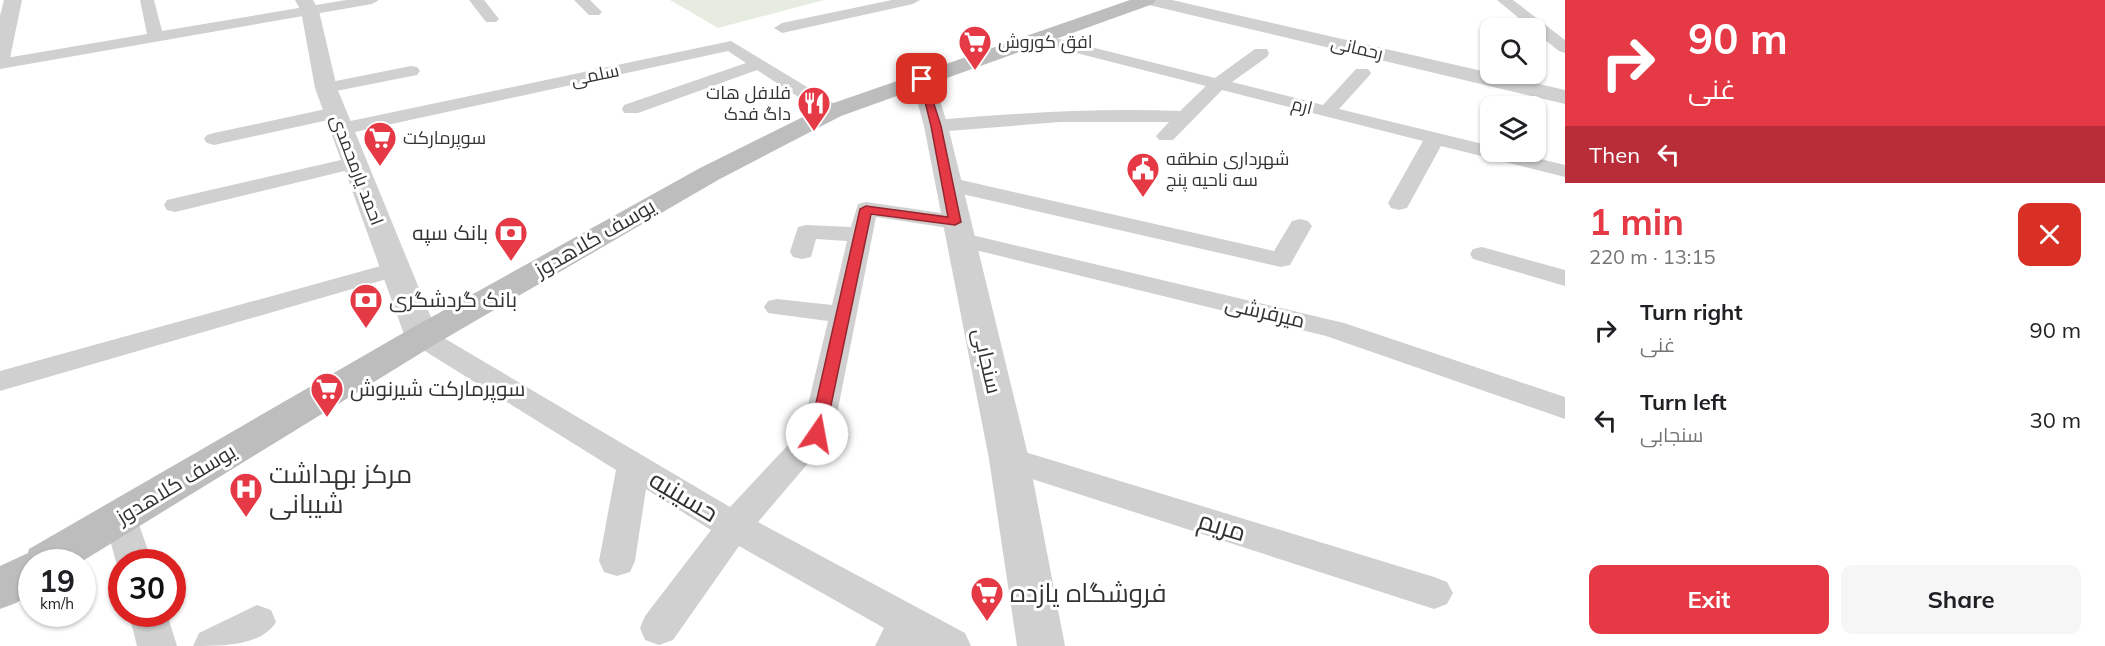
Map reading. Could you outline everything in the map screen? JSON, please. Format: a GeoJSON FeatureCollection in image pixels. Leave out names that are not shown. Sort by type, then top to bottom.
{"type":"FeatureCollection","features":[{"type":"Feature","properties":{"kind":"main road","name":"یوسف کلاهدوز"},"geometry":{"type":"LineString","coordinates":[[67,549],[422,337],[709,174],[833,111],[1148,0]]}},
{"type":"Feature","properties":{"kind":"main road"},"geometry":{"type":"LineString","coordinates":[[0,589],[18,578]]}},
{"type":"Feature","properties":{"kind":"street"},"geometry":{"type":"LineString","coordinates":[[0,58],[13,0]]}},
{"type":"Feature","properties":{"kind":"street"},"geometry":{"type":"LineString","coordinates":[[0,64],[156,37],[307,5],[372,0]]}},
{"type":"Feature","properties":{"kind":"street"},"geometry":{"type":"LineString","coordinates":[[476,0],[491,19]]}},
{"type":"Feature","properties":{"kind":"street"},"geometry":{"type":"LineString","coordinates":[[581,0],[594,12]]}},
{"type":"Feature","properties":{"kind":"street"},"geometry":{"type":"LineString","coordinates":[[782,28],[913,0]]}},
{"type":"Feature","properties":{"kind":"street","name":"رحمانی"},"geometry":{"type":"LineString","coordinates":[[1148,0],[1565,97]]}},
{"type":"Feature","properties":{"kind":"street"},"geometry":{"type":"LineString","coordinates":[[1504,0],[1565,48]]}},
{"type":"Feature","properties":{"kind":"street"},"geometry":{"type":"LineString","coordinates":[[147,1],[156,37]]}},
{"type":"Feature","properties":{"kind":"street","name":"احمد یارمحمدی"},"geometry":{"type":"LineString","coordinates":[[307,5],[326,88],[422,337]]}},
{"type":"Feature","properties":{"kind":"street","name":"ارم"},"geometry":{"type":"LineString","coordinates":[[1039,39],[1434,140],[1565,171]]}},
{"type":"Feature","properties":{"kind":"street","name":"سلمی"},"geometry":{"type":"LineString","coordinates":[[214,139],[338,121],[730,46],[833,111]]}},
{"type":"Feature","properties":{"kind":"street"},"geometry":{"type":"LineString","coordinates":[[1166,136],[1217,85],[1261,53]]}},
{"type":"Feature","properties":{"kind":"street"},"geometry":{"type":"LineString","coordinates":[[631,109],[758,64]]}},
{"type":"Feature","properties":{"kind":"street"},"geometry":{"type":"LineString","coordinates":[[326,88],[411,71]]}},
{"type":"Feature","properties":{"kind":"street"},"geometry":{"type":"LineString","coordinates":[[1326,112],[1362,73]]}},
{"type":"Feature","properties":{"kind":"street","name":"سنجابی"},"geometry":{"type":"LineString","coordinates":[[922,79],[936,126],[1009,459],[1041,646]]}},
{"type":"Feature","properties":{"kind":"street"},"geometry":{"type":"LineString","coordinates":[[936,126],[1071,115],[1136,114],[1185,117]]}},
{"type":"Feature","properties":{"kind":"street"},"geometry":{"type":"LineString","coordinates":[[1399,203],[1434,140]]}},
{"type":"Feature","properties":{"kind":"street"},"geometry":{"type":"LineString","coordinates":[[175,205],[354,163]]}},
{"type":"Feature","properties":{"kind":"street"},"geometry":{"type":"LineString","coordinates":[[948,184],[1281,260],[1300,226]]}},
{"type":"Feature","properties":{"kind":"street","name":"میرفرشی"},"geometry":{"type":"LineString","coordinates":[[861,234],[866,209],[957,230],[1334,329],[1565,408]]}},
{"type":"Feature","properties":{"kind":"street"},"geometry":{"type":"LineString","coordinates":[[659,628],[734,526],[817,434],[861,234],[806,232],[802,252]]}},
{"type":"Feature","properties":{"kind":"street"},"geometry":{"type":"LineString","coordinates":[[1482,254],[1565,278]]}},
{"type":"Feature","properties":{"kind":"street"},"geometry":{"type":"LineString","coordinates":[[0,381],[395,269]]}},
{"type":"Feature","properties":{"kind":"street"},"geometry":{"type":"LineString","coordinates":[[777,307],[843,315]]}},
{"type":"Feature","properties":{"kind":"street","name":"حسینیه"},"geometry":{"type":"LineString","coordinates":[[422,337],[734,526],[901,634],[951,646]]}},
{"type":"Feature","properties":{"kind":"street","name":"مریم"},"geometry":{"type":"LineString","coordinates":[[1009,459],[1434,593]]}},
{"type":"Feature","properties":{"kind":"street"},"geometry":{"type":"LineString","coordinates":[[617,561],[633,465]]}},
{"type":"Feature","properties":{"kind":"street"},"geometry":{"type":"LineString","coordinates":[[121,517],[130,549]]}},
{"type":"Feature","properties":{"kind":"street"},"geometry":{"type":"LineString","coordinates":[[213,646],[257,622]]}},
{"type":"Feature","properties":{"kind":"street"},"geometry":{"type":"LineString","coordinates":[[152,627],[157,646]]}},
{"type":"Feature","properties":{"kind":"shaded area"},"geometry":{"type":"Polygon","coordinates":[[[670,0],[824,0],[718,28],[670,0]]]}},
{"type":"Feature","properties":{"kind":"place","name":"افق کوروش"},"geometry":{"type":"Point","coordinates":[975,71]}},
{"type":"Feature","properties":{"kind":"place","name":"فلافل هات داگ فدک"},"geometry":{"type":"Point","coordinates":[814,132]}},
{"type":"Feature","properties":{"kind":"place","name":"سوپرمارکت"},"geometry":{"type":"Point","coordinates":[380,167]}},
{"type":"Feature","properties":{"kind":"place","name":"شهرداری منطقه سه ناحیه پنج"},"geometry":{"type":"Point","coordinates":[1143,198]}},
{"type":"Feature","properties":{"kind":"place","name":"بانک سپه"},"geometry":{"type":"Point","coordinates":[511,262]}},
{"type":"Feature","properties":{"kind":"place","name":"بانک گردشگری"},"geometry":{"type":"Point","coordinates":[366,329]}},
{"type":"Feature","properties":{"kind":"place","name":"سوپرمارکت شیرنوش"},"geometry":{"type":"Point","coordinates":[327,418]}},
{"type":"Feature","properties":{"kind":"place","name":"مرکز بهداشت شیبانی"},"geometry":{"type":"Point","coordinates":[246,518]}},
{"type":"Feature","properties":{"kind":"place","name":"فروشگاه یازده"},"geometry":{"type":"Point","coordinates":[987,622]}},
{"type":"Feature","properties":{"kind":"route"},"geometry":{"type":"LineString","coordinates":[[817,434],[866,209],[955,222],[936,126],[922,79]]}}]}
